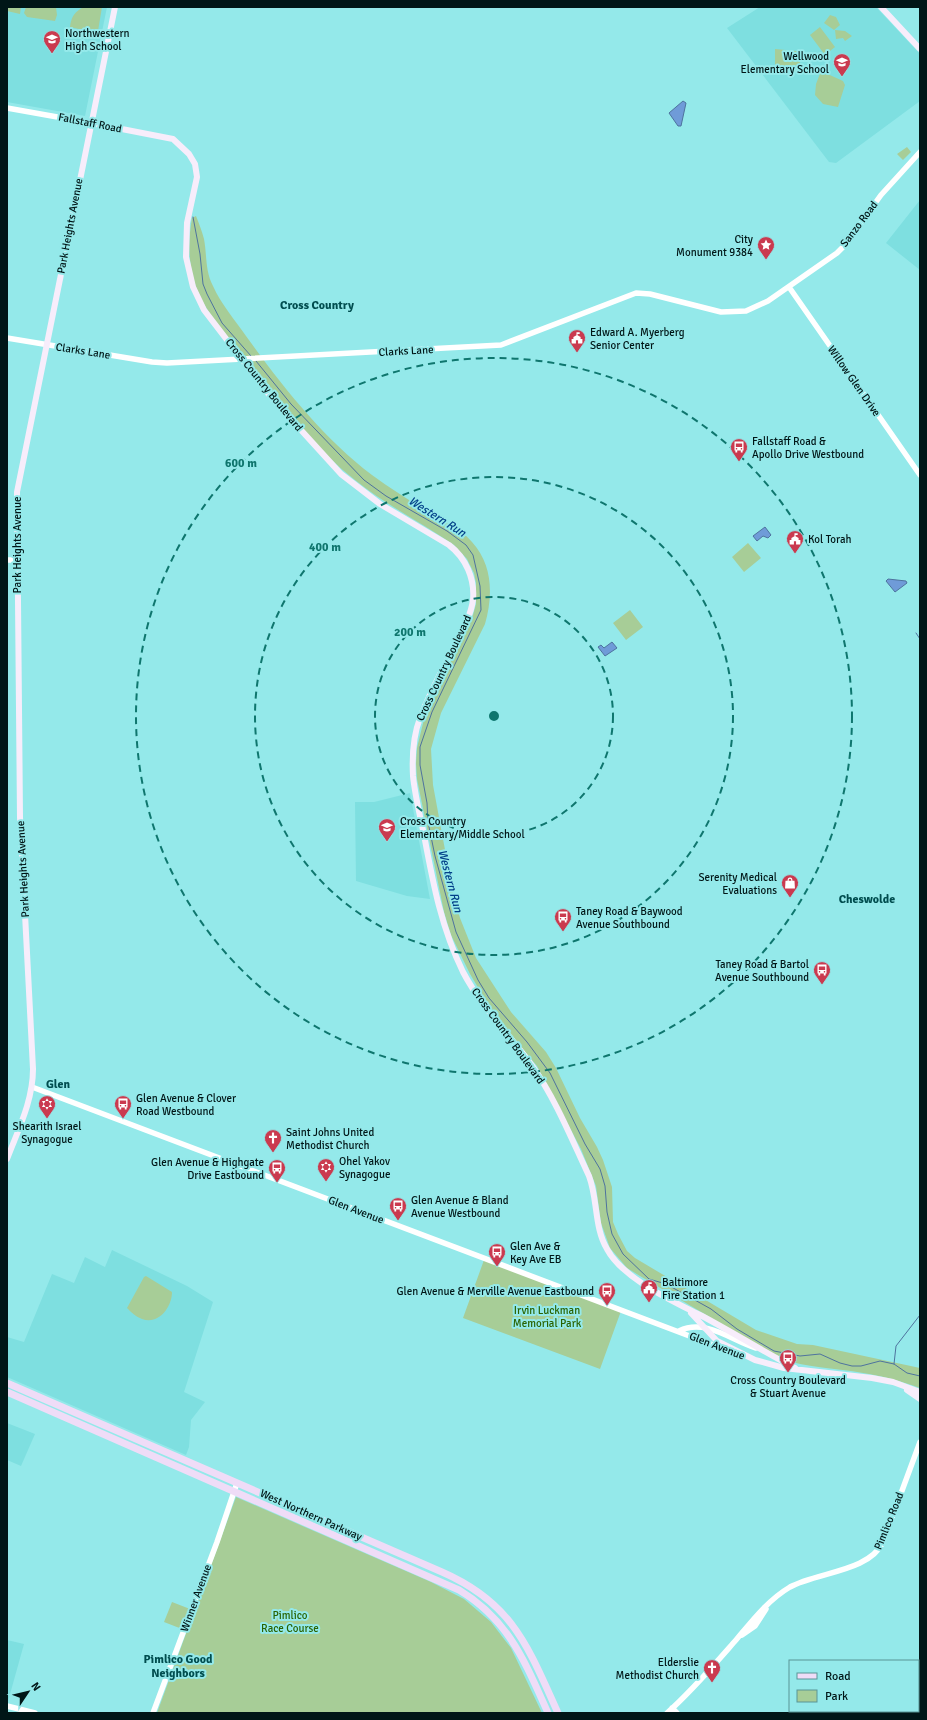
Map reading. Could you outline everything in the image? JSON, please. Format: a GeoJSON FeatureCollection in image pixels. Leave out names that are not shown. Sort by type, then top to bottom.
{"type":"FeatureCollection","features":[{"type":"Feature","properties":{"kind":"main road","name":"Park Heights Avenue"},"geometry":{"type":"LineString","coordinates":[[7,1159],[28,1106],[32,1087],[34,1062],[20,817],[17,560],[18,486],[115,7]]}},
{"type":"Feature","properties":{"kind":"main road"},"geometry":{"type":"LineString","coordinates":[[881,7],[920,49]]}},
{"type":"Feature","properties":{"kind":"main road","name":"Fallstaff Road"},"geometry":{"type":"LineString","coordinates":[[92,123],[174,139]]}},
{"type":"Feature","properties":{"kind":"main road","name":"Cross Country Boulevard"},"geometry":{"type":"LineString","coordinates":[[174,139],[189,154],[195,164],[197,173],[186,234],[186,258],[192,283],[204,310],[277,405],[342,474],[380,504],[449,545],[460,556],[468,570],[473,588],[470,611],[427,701],[417,727],[413,749],[415,787],[437,905],[449,939],[471,985],[492,1017],[534,1069],[564,1125],[591,1182],[600,1233],[608,1251],[616,1263],[626,1272],[687,1309],[795,1368]]}},
{"type":"Feature","properties":{"kind":"main road","name":"Cross Country Boulevard"},"geometry":{"type":"LineString","coordinates":[[687,1309],[716,1341],[754,1360],[784,1368],[795,1368],[872,1378],[901,1385],[920,1392]]}},
{"type":"Feature","properties":{"kind":"main road","name":"West Northern Parkway"},"geometry":{"type":"LineString","coordinates":[[7,1383],[453,1577],[479,1592],[504,1614],[522,1637],[558,1713]]}},
{"type":"Feature","properties":{"kind":"main road"},"geometry":{"type":"LineString","coordinates":[[901,1385],[920,1399]]}},
{"type":"Feature","properties":{"kind":"main road","name":"West Northern Parkway"},"geometry":{"type":"LineString","coordinates":[[7,1392],[438,1580],[474,1599],[498,1621],[514,1642],[548,1713]]}},
{"type":"Feature","properties":{"kind":"street","name":"Fallstaff Road"},"geometry":{"type":"LineString","coordinates":[[7,108],[92,123]]}},
{"type":"Feature","properties":{"kind":"street","name":"Sanzo Road"},"geometry":{"type":"LineString","coordinates":[[789,287],[845,245],[881,195],[920,152]]}},
{"type":"Feature","properties":{"kind":"street","name":"Clarks Lane"},"geometry":{"type":"LineString","coordinates":[[7,338],[160,363],[493,346],[516,340],[631,294],[650,294],[729,313],[754,309],[789,287]]}},
{"type":"Feature","properties":{"kind":"street","name":"Willow Glen Drive"},"geometry":{"type":"LineString","coordinates":[[789,287],[920,475]]}},
{"type":"Feature","properties":{"kind":"street"},"geometry":{"type":"LineString","coordinates":[[7,560],[17,560]]}},
{"type":"Feature","properties":{"kind":"street","name":"Glen Avenue"},"geometry":{"type":"LineString","coordinates":[[32,1087],[754,1360]]}},
{"type":"Feature","properties":{"kind":"street","name":"Glen Avenue"},"geometry":{"type":"LineString","coordinates":[[679,1331],[705,1328],[719,1332],[737,1342],[756,1348]]}},
{"type":"Feature","properties":{"kind":"street","name":"Pimlico Road"},"geometry":{"type":"LineString","coordinates":[[668,1712],[737,1638],[754,1626],[768,1606],[794,1585],[863,1561],[876,1554],[883,1542],[920,1442]]}},
{"type":"Feature","properties":{"kind":"street","name":"Winner Avenue"},"geometry":{"type":"LineString","coordinates":[[153,1713],[237,1483]]}},
{"type":"Feature","properties":{"kind":"street"},"geometry":{"type":"LineString","coordinates":[[7,1706],[35,1713]]}},
{"type":"Feature","properties":{"kind":"street"},"geometry":{"type":"LineString","coordinates":[[668,1712],[677,1713]]}},
{"type":"Feature","properties":{"kind":"shaded area","name":"Northwestern High School"},"geometry":{"type":"Polygon","coordinates":[[[7,7],[107,7],[85,116],[7,102],[7,7]]]}},
{"type":"Feature","properties":{"kind":"shaded area","name":"Wellwood Elementary School"},"geometry":{"type":"Polygon","coordinates":[[[760,7],[876,7],[920,54],[920,101],[836,163],[829,162],[727,28],[760,7]]]}},
{"type":"Feature","properties":{"kind":"shaded area"},"geometry":{"type":"Polygon","coordinates":[[[683,101],[686,103],[681,126],[678,126],[669,113],[683,101]]]}},
{"type":"Feature","properties":{"kind":"shaded area"},"geometry":{"type":"Polygon","coordinates":[[[920,200],[920,270],[886,243],[920,200]]]}},
{"type":"Feature","properties":{"kind":"shaded area"},"geometry":{"type":"Polygon","coordinates":[[[765,527],[771,535],[768,538],[763,536],[757,541],[753,536],[765,527]]]}},
{"type":"Feature","properties":{"kind":"shaded area"},"geometry":{"type":"Polygon","coordinates":[[[888,579],[906,581],[907,583],[895,592],[886,581],[888,579]]]}},
{"type":"Feature","properties":{"kind":"shaded area"},"geometry":{"type":"Polygon","coordinates":[[[612,642],[617,648],[605,656],[598,647],[601,645],[604,648],[612,642]]]}},
{"type":"Feature","properties":{"kind":"shaded area","name":"Cross Country Elementary/Middle School"},"geometry":{"type":"Polygon","coordinates":[[[410,793],[430,899],[407,896],[356,881],[355,802],[374,802],[410,793]]]}},
{"type":"Feature","properties":{"kind":"shaded area"},"geometry":{"type":"Polygon","coordinates":[[[112,1250],[187,1286],[213,1302],[184,1392],[205,1402],[191,1420],[189,1447],[186,1455],[7,1377],[7,1337],[24,1342],[52,1274],[74,1283],[85,1257],[105,1267],[112,1250]]]}},
{"type":"Feature","properties":{"kind":"shaded area"},"geometry":{"type":"Polygon","coordinates":[[[7,1423],[35,1434],[21,1466],[7,1460],[7,1423]]]}},
{"type":"Feature","properties":{"kind":"shaded area"},"geometry":{"type":"Polygon","coordinates":[[[7,1640],[24,1644],[7,1705],[7,1640]]]}},
{"type":"Feature","properties":{"kind":"green space"},"geometry":{"type":"Polygon","coordinates":[[[7,7],[21,7],[20,14],[7,11],[7,7]]]}},
{"type":"Feature","properties":{"kind":"green space"},"geometry":{"type":"Polygon","coordinates":[[[26,7],[56,7],[57,15],[55,21],[27,17],[24,13],[26,7]]]}},
{"type":"Feature","properties":{"kind":"green space"},"geometry":{"type":"Polygon","coordinates":[[[84,7],[102,7],[98,31],[96,33],[70,27],[71,20],[74,15],[78,10],[84,7]]]}},
{"type":"Feature","properties":{"kind":"green space"},"geometry":{"type":"Polygon","coordinates":[[[830,15],[836,17],[840,25],[834,30],[824,23],[830,15]]]}},
{"type":"Feature","properties":{"kind":"green space"},"geometry":{"type":"Polygon","coordinates":[[[820,27],[835,47],[825,55],[810,35],[820,27]]]}},
{"type":"Feature","properties":{"kind":"green space"},"geometry":{"type":"Polygon","coordinates":[[[835,30],[845,31],[852,36],[845,41],[843,38],[836,39],[835,30]]]}},
{"type":"Feature","properties":{"kind":"green space"},"geometry":{"type":"Polygon","coordinates":[[[775,49],[796,51],[799,53],[801,71],[785,73],[775,65],[775,49]]]}},
{"type":"Feature","properties":{"kind":"green space"},"geometry":{"type":"Polygon","coordinates":[[[821,71],[843,81],[845,85],[838,107],[823,104],[815,95],[816,84],[821,71]]]}},
{"type":"Feature","properties":{"kind":"green space"},"geometry":{"type":"Polygon","coordinates":[[[907,147],[911,152],[903,160],[897,154],[907,147]]]}},
{"type":"Feature","properties":{"kind":"green space"},"geometry":{"type":"Polygon","coordinates":[[[196,216],[204,239],[210,280],[216,293],[274,374],[304,410],[337,445],[372,475],[395,491],[459,530],[472,542],[484,561],[490,592],[488,613],[485,624],[441,713],[431,749],[433,785],[453,893],[460,918],[476,958],[511,1012],[546,1052],[556,1068],[580,1118],[597,1147],[612,1187],[613,1222],[627,1251],[635,1258],[756,1330],[797,1344],[813,1345],[920,1368],[920,1388],[878,1376],[812,1366],[781,1359],[627,1268],[610,1248],[601,1223],[596,1186],[581,1149],[537,1066],[495,1016],[470,974],[451,935],[444,912],[417,779],[417,748],[425,715],[473,615],[476,604],[476,583],[474,573],[467,559],[454,545],[392,506],[339,467],[295,421],[222,330],[210,314],[200,296],[191,270],[189,244],[192,218],[196,216]]]}},
{"type":"Feature","properties":{"kind":"green space"},"geometry":{"type":"Polygon","coordinates":[[[748,543],[761,558],[744,572],[732,557],[748,543]]]}},
{"type":"Feature","properties":{"kind":"green space"},"geometry":{"type":"Polygon","coordinates":[[[630,610],[643,627],[626,640],[613,623],[630,610]]]}},
{"type":"Feature","properties":{"kind":"green space","name":"Irvin Luckman Memorial Park"},"geometry":{"type":"Polygon","coordinates":[[[484,1260],[621,1311],[600,1369],[463,1318],[484,1260]]]}},
{"type":"Feature","properties":{"kind":"green space"},"geometry":{"type":"Polygon","coordinates":[[[146,1276],[172,1292],[167,1309],[159,1317],[148,1320],[138,1317],[127,1308],[144,1277],[146,1276]]]}},
{"type":"Feature","properties":{"kind":"green space","name":"Pimlico Race Course"},"geometry":{"type":"Polygon","coordinates":[[[236,1497],[431,1582],[464,1599],[491,1622],[511,1648],[542,1713],[157,1713],[236,1497]]]}},
{"type":"Feature","properties":{"kind":"green space"},"geometry":{"type":"Polygon","coordinates":[[[172,1602],[190,1609],[182,1629],[164,1622],[172,1602]]]}},
{"type":"Feature","properties":{"kind":"waterway","name":"Western Run"},"geometry":{"type":"LineString","coordinates":[[193,217],[200,254],[203,284],[207,294],[222,323],[251,356]]}},
{"type":"Feature","properties":{"kind":"waterway","name":"Western Run"},"geometry":{"type":"LineString","coordinates":[[256,361],[291,404],[364,480],[386,496],[447,531],[466,545],[473,555],[480,586],[481,610],[432,712],[420,747],[420,765],[427,803],[428,822],[435,856],[456,932],[478,980],[489,998],[527,1042],[550,1073],[585,1144],[600,1169],[605,1186],[607,1212],[612,1234],[623,1254],[649,1279],[666,1284],[711,1309],[737,1329],[774,1351],[800,1356],[820,1354],[840,1363],[852,1366],[861,1366],[880,1361],[894,1364],[907,1373],[920,1376]]}},
{"type":"Feature","properties":{"kind":"waterway"},"geometry":{"type":"LineString","coordinates":[[916,633],[920,639]]}},
{"type":"Feature","properties":{"kind":"waterway"},"geometry":{"type":"LineString","coordinates":[[894,1364],[896,1346],[920,1315]]}},
{"type":"Feature","properties":{"kind":"place","name":"Northwestern High School"},"geometry":{"type":"Point","coordinates":[52,54]}},
{"type":"Feature","properties":{"kind":"place","name":"Wellwood Elementary School"},"geometry":{"type":"Point","coordinates":[842,77]}},
{"type":"Feature","properties":{"kind":"place","name":"City Monument 9384"},"geometry":{"type":"Point","coordinates":[766,260]}},
{"type":"Feature","properties":{"kind":"place","name":"Edward A. Myerberg Senior Center"},"geometry":{"type":"Point","coordinates":[577,353]}},
{"type":"Feature","properties":{"kind":"place","name":"Fallstaff Road & Apollo Drive Westbound"},"geometry":{"type":"Point","coordinates":[739,462]}},
{"type":"Feature","properties":{"kind":"place","name":"Kol Torah"},"geometry":{"type":"Point","coordinates":[795,554]}},
{"type":"Feature","properties":{"kind":"place","name":"Cross Country Elementary/Middle School"},"geometry":{"type":"Point","coordinates":[387,842]}},
{"type":"Feature","properties":{"kind":"place","name":"Serenity Medical Evaluations"},"geometry":{"type":"Point","coordinates":[790,898]}},
{"type":"Feature","properties":{"kind":"place","name":"Taney Road & Baywood Avenue Southbound"},"geometry":{"type":"Point","coordinates":[563,932]}},
{"type":"Feature","properties":{"kind":"place","name":"Taney Road & Bartol Avenue Southbound"},"geometry":{"type":"Point","coordinates":[822,985]}},
{"type":"Feature","properties":{"kind":"place","name":"Shearith Israel Synagogue"},"geometry":{"type":"Point","coordinates":[47,1119]}},
{"type":"Feature","properties":{"kind":"place","name":"Glen Avenue & Clover Road Westbound"},"geometry":{"type":"Point","coordinates":[123,1119]}},
{"type":"Feature","properties":{"kind":"place","name":"Saint Johns United Methodist Church"},"geometry":{"type":"Point","coordinates":[273,1153]}},
{"type":"Feature","properties":{"kind":"place","name":"Ohel Yakov Synagogue"},"geometry":{"type":"Point","coordinates":[326,1182]}},
{"type":"Feature","properties":{"kind":"place","name":"Glen Avenue & Highgate Drive Eastbound"},"geometry":{"type":"Point","coordinates":[277,1183]}},
{"type":"Feature","properties":{"kind":"place","name":"Glen Avenue & Bland Avenue Westbound"},"geometry":{"type":"Point","coordinates":[398,1221]}},
{"type":"Feature","properties":{"kind":"place","name":"Glen Ave & Key Ave EB"},"geometry":{"type":"Point","coordinates":[497,1267]}},
{"type":"Feature","properties":{"kind":"place","name":"Baltimore Fire Station 1"},"geometry":{"type":"Point","coordinates":[649,1303]}},
{"type":"Feature","properties":{"kind":"place","name":"Glen Avenue & Merville Avenue Eastbound"},"geometry":{"type":"Point","coordinates":[607,1306]}},
{"type":"Feature","properties":{"kind":"place","name":"Cross Country Boulevard & Stuart Avenue"},"geometry":{"type":"Point","coordinates":[788,1373]}},
{"type":"Feature","properties":{"kind":"place","name":"Elderslie Methodist Church"},"geometry":{"type":"Point","coordinates":[712,1683]}},
{"type":"Feature","properties":{"kind":"district","name":"Cross Country"},"geometry":{"type":"Point","coordinates":[317,305]}},
{"type":"Feature","properties":{"kind":"district","name":"Cheswolde"},"geometry":{"type":"Point","coordinates":[867,899]}},
{"type":"Feature","properties":{"kind":"district","name":"Glen"},"geometry":{"type":"Point","coordinates":[58,1084]}},
{"type":"Feature","properties":{"kind":"district","name":"Pimlico Good Neighbors"},"geometry":{"type":"Point","coordinates":[178,1666]}}]}
